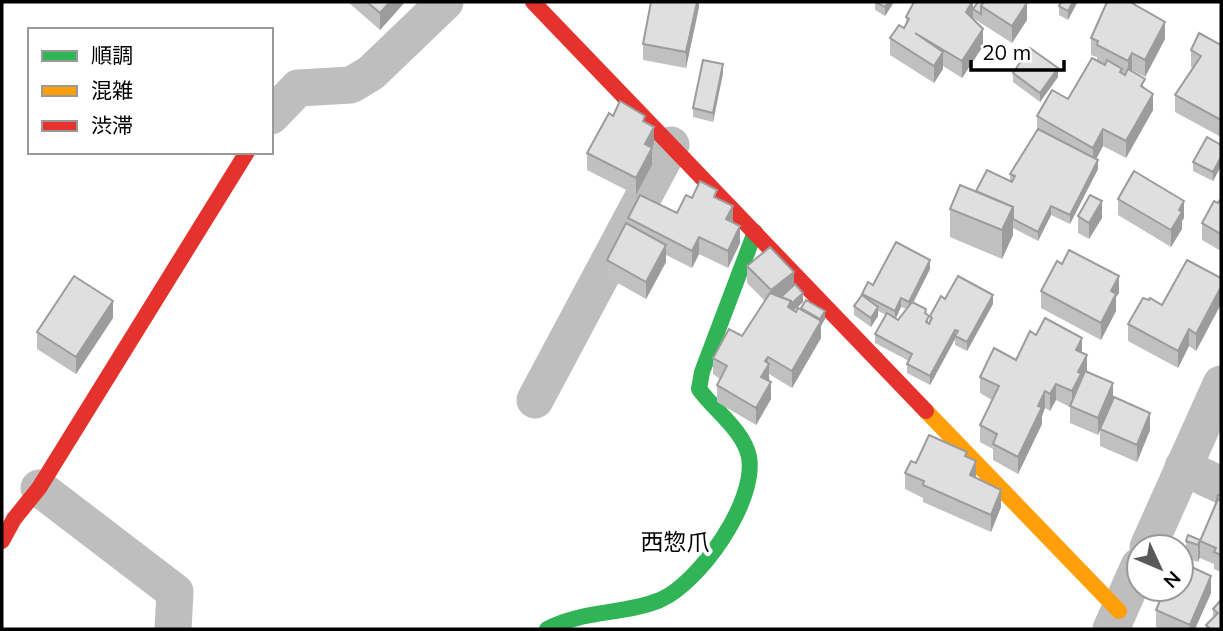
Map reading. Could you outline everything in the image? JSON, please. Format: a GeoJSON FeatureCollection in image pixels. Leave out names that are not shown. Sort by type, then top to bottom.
{"type":"FeatureCollection","features":[{"type":"Feature","properties":{"kind":"street"},"geometry":{"type":"LineString","coordinates":[[273,114],[298,88],[351,85],[371,73],[445,2]]}},
{"type":"Feature","properties":{"kind":"street"},"geometry":{"type":"LineString","coordinates":[[534,2],[755,232],[1115,620],[1125,598]]}},
{"type":"Feature","properties":{"kind":"street"},"geometry":{"type":"LineString","coordinates":[[535,400],[671,145]]}},
{"type":"Feature","properties":{"kind":"street"},"geometry":{"type":"LineString","coordinates":[[2,541],[14,519],[39,488],[246,154]]}},
{"type":"Feature","properties":{"kind":"street"},"geometry":{"type":"LineString","coordinates":[[547,629],[587,611],[661,600],[677,592],[713,555],[745,491],[751,470],[749,455],[739,439],[708,404],[699,389],[702,372],[755,232]]}},
{"type":"Feature","properties":{"kind":"street"},"geometry":{"type":"LineString","coordinates":[[1154,533],[1221,384]]}},
{"type":"Feature","properties":{"kind":"street"},"geometry":{"type":"LineString","coordinates":[[1183,467],[1221,485]]}},
{"type":"Feature","properties":{"kind":"street"},"geometry":{"type":"LineString","coordinates":[[39,488],[174,592],[173,629]]}},
{"type":"Feature","properties":{"kind":"building"},"geometry":{"type":"Polygon","coordinates":[[[367,2],[390,2],[380,13],[367,2]]]}},
{"type":"Feature","properties":{"kind":"building"},"geometry":{"type":"Polygon","coordinates":[[[651,2],[697,2],[686,52],[643,44],[651,2]]]}},
{"type":"Feature","properties":{"kind":"building"},"geometry":{"type":"Polygon","coordinates":[[[914,2],[972,2],[966,12],[983,29],[962,61],[915,33],[943,52],[934,66],[890,38],[899,25],[904,28],[914,2]]]}},
{"type":"Feature","properties":{"kind":"building"},"geometry":{"type":"Polygon","coordinates":[[[978,2],[984,2],[981,14],[973,9],[978,2]]]}},
{"type":"Feature","properties":{"kind":"building"},"geometry":{"type":"Polygon","coordinates":[[[984,2],[1027,3],[1012,26],[981,6],[984,2]]]}},
{"type":"Feature","properties":{"kind":"building"},"geometry":{"type":"Polygon","coordinates":[[[1061,2],[1073,2],[1068,11],[1059,6],[1061,2]]]}},
{"type":"Feature","properties":{"kind":"building"},"geometry":{"type":"Polygon","coordinates":[[[1107,2],[1130,2],[1165,22],[1145,60],[1132,53],[1128,61],[1097,45],[1098,41],[1091,38],[1107,2]]]}},
{"type":"Feature","properties":{"kind":"building"},"geometry":{"type":"Polygon","coordinates":[[[1199,33],[1221,45],[1221,120],[1175,95],[1201,56],[1191,50],[1199,33]]]}},
{"type":"Feature","properties":{"kind":"building"},"geometry":{"type":"Polygon","coordinates":[[[1030,48],[1058,68],[1040,93],[1013,73],[1030,48]]]}},
{"type":"Feature","properties":{"kind":"building"},"geometry":{"type":"Polygon","coordinates":[[[1092,58],[1105,65],[1107,60],[1122,69],[1120,72],[1125,75],[1128,69],[1145,79],[1141,86],[1153,94],[1126,141],[1103,129],[1093,148],[1037,116],[1052,90],[1068,99],[1092,58]]]}},
{"type":"Feature","properties":{"kind":"building"},"geometry":{"type":"Polygon","coordinates":[[[703,60],[723,64],[713,113],[693,108],[703,60]]]}},
{"type":"Feature","properties":{"kind":"building"},"geometry":{"type":"Polygon","coordinates":[[[620,101],[645,116],[643,121],[654,127],[645,144],[652,148],[636,178],[587,153],[609,113],[613,116],[620,101]]]}},
{"type":"Feature","properties":{"kind":"building"},"geometry":{"type":"Polygon","coordinates":[[[1038,129],[1098,160],[1070,215],[1051,206],[1038,232],[1013,219],[1013,207],[976,191],[987,170],[1012,182],[1015,176],[1010,174],[1038,129]]]}},
{"type":"Feature","properties":{"kind":"building"},"geometry":{"type":"Polygon","coordinates":[[[1207,137],[1221,145],[1221,157],[1213,172],[1193,162],[1207,137]]]}},
{"type":"Feature","properties":{"kind":"building"},"geometry":{"type":"Polygon","coordinates":[[[1134,171],[1184,201],[1179,210],[1182,212],[1171,230],[1118,199],[1134,171]]]}},
{"type":"Feature","properties":{"kind":"building"},"geometry":{"type":"Polygon","coordinates":[[[700,181],[717,190],[714,197],[733,206],[726,219],[740,226],[728,251],[699,237],[692,251],[628,218],[640,195],[677,213],[686,195],[692,198],[700,181]]]}},
{"type":"Feature","properties":{"kind":"building"},"geometry":{"type":"Polygon","coordinates":[[[960,185],[1013,207],[1002,230],[950,209],[960,185]]]}},
{"type":"Feature","properties":{"kind":"building"},"geometry":{"type":"Polygon","coordinates":[[[1090,195],[1102,201],[1089,223],[1078,216],[1090,195]]]}},
{"type":"Feature","properties":{"kind":"building"},"geometry":{"type":"Polygon","coordinates":[[[1221,198],[1221,234],[1202,223],[1214,201],[1218,203],[1221,198]]]}},
{"type":"Feature","properties":{"kind":"building"},"geometry":{"type":"Polygon","coordinates":[[[626,223],[666,245],[646,282],[607,260],[626,223]]]}},
{"type":"Feature","properties":{"kind":"building"},"geometry":{"type":"Polygon","coordinates":[[[896,242],[930,260],[909,302],[901,298],[895,311],[862,294],[868,282],[873,285],[896,242]]]}},
{"type":"Feature","properties":{"kind":"building"},"geometry":{"type":"Polygon","coordinates":[[[770,247],[794,272],[771,290],[747,266],[770,247]]]}},
{"type":"Feature","properties":{"kind":"building"},"geometry":{"type":"Polygon","coordinates":[[[1069,250],[1119,276],[1111,291],[1116,294],[1101,323],[1041,291],[1057,261],[1062,264],[1069,250]]]}},
{"type":"Feature","properties":{"kind":"building"},"geometry":{"type":"Polygon","coordinates":[[[1187,260],[1221,278],[1221,287],[1196,334],[1189,329],[1178,351],[1128,324],[1143,298],[1150,298],[1162,305],[1187,260]]]}},
{"type":"Feature","properties":{"kind":"building"},"geometry":{"type":"Polygon","coordinates":[[[74,276],[113,301],[76,357],[37,332],[74,276]]]}},
{"type":"Feature","properties":{"kind":"building"},"geometry":{"type":"Polygon","coordinates":[[[958,276],[993,295],[967,342],[955,336],[958,331],[955,330],[930,376],[907,364],[912,354],[875,334],[887,313],[898,320],[912,302],[926,309],[925,313],[929,316],[926,322],[929,324],[932,318],[930,316],[941,296],[945,299],[958,276]]]}},
{"type":"Feature","properties":{"kind":"building"},"geometry":{"type":"Polygon","coordinates":[[[795,284],[803,293],[791,304],[791,301],[781,297],[795,284]]]}},
{"type":"Feature","properties":{"kind":"building"},"geometry":{"type":"Polygon","coordinates":[[[770,293],[791,301],[788,307],[796,312],[798,308],[821,321],[792,371],[768,357],[765,361],[769,364],[761,377],[771,382],[756,408],[717,385],[727,366],[713,358],[729,329],[742,336],[770,293]]]}},
{"type":"Feature","properties":{"kind":"building"},"geometry":{"type":"Polygon","coordinates":[[[862,295],[878,307],[871,318],[854,306],[862,295]]]}},
{"type":"Feature","properties":{"kind":"building"},"geometry":{"type":"Polygon","coordinates":[[[806,300],[825,311],[820,319],[801,308],[806,300]]]}},
{"type":"Feature","properties":{"kind":"building"},"geometry":{"type":"Polygon","coordinates":[[[1045,318],[1082,338],[1076,350],[1087,355],[1072,391],[1056,384],[1050,394],[1045,391],[1038,406],[1042,407],[1018,457],[993,444],[997,434],[980,425],[999,386],[980,377],[994,348],[1016,360],[1030,331],[1036,335],[1045,318]]]}},
{"type":"Feature","properties":{"kind":"building"},"geometry":{"type":"Polygon","coordinates":[[[1085,371],[1113,383],[1098,418],[1070,406],[1085,371]]]}},
{"type":"Feature","properties":{"kind":"building"},"geometry":{"type":"Polygon","coordinates":[[[1114,397],[1150,413],[1137,445],[1100,429],[1114,397]]]}},
{"type":"Feature","properties":{"kind":"building"},"geometry":{"type":"Polygon","coordinates":[[[929,435],[967,452],[965,456],[976,461],[970,475],[1001,490],[991,515],[923,485],[924,481],[905,473],[911,461],[916,463],[929,435]]]}},
{"type":"Feature","properties":{"kind":"building"},"geometry":{"type":"Polygon","coordinates":[[[1218,499],[1221,501],[1221,555],[1214,552],[1216,548],[1200,541],[1218,499]]]}},
{"type":"Feature","properties":{"kind":"building"},"geometry":{"type":"Polygon","coordinates":[[[1195,569],[1211,576],[1190,625],[1156,610],[1159,603],[1195,603],[1195,569]]]}},
{"type":"Feature","properties":{"kind":"building"},"geometry":{"type":"Polygon","coordinates":[[[1221,600],[1221,629],[1210,629],[1206,625],[1218,613],[1213,609],[1221,600]]]}},
{"type":"Feature","properties":{"kind":"traffic: fast"},"geometry":{"type":"LineString","coordinates":[[547,629],[589,615],[660,600],[691,577],[722,539],[735,518],[749,475],[749,457],[741,438],[699,389],[702,372],[755,232]]}},
{"type":"Feature","properties":{"kind":"traffic: slow"},"geometry":{"type":"LineString","coordinates":[[926,411],[1119,611]]}},
{"type":"Feature","properties":{"kind":"traffic: jam"},"geometry":{"type":"LineString","coordinates":[[533,2],[926,411]]}},
{"type":"Feature","properties":{"kind":"traffic: jam"},"geometry":{"type":"LineString","coordinates":[[2,541],[14,519],[39,488],[246,154]]}},
{"type":"Feature","properties":{"kind":"district","name":"西惣爪"},"geometry":{"type":"Point","coordinates":[675,542]}}]}
